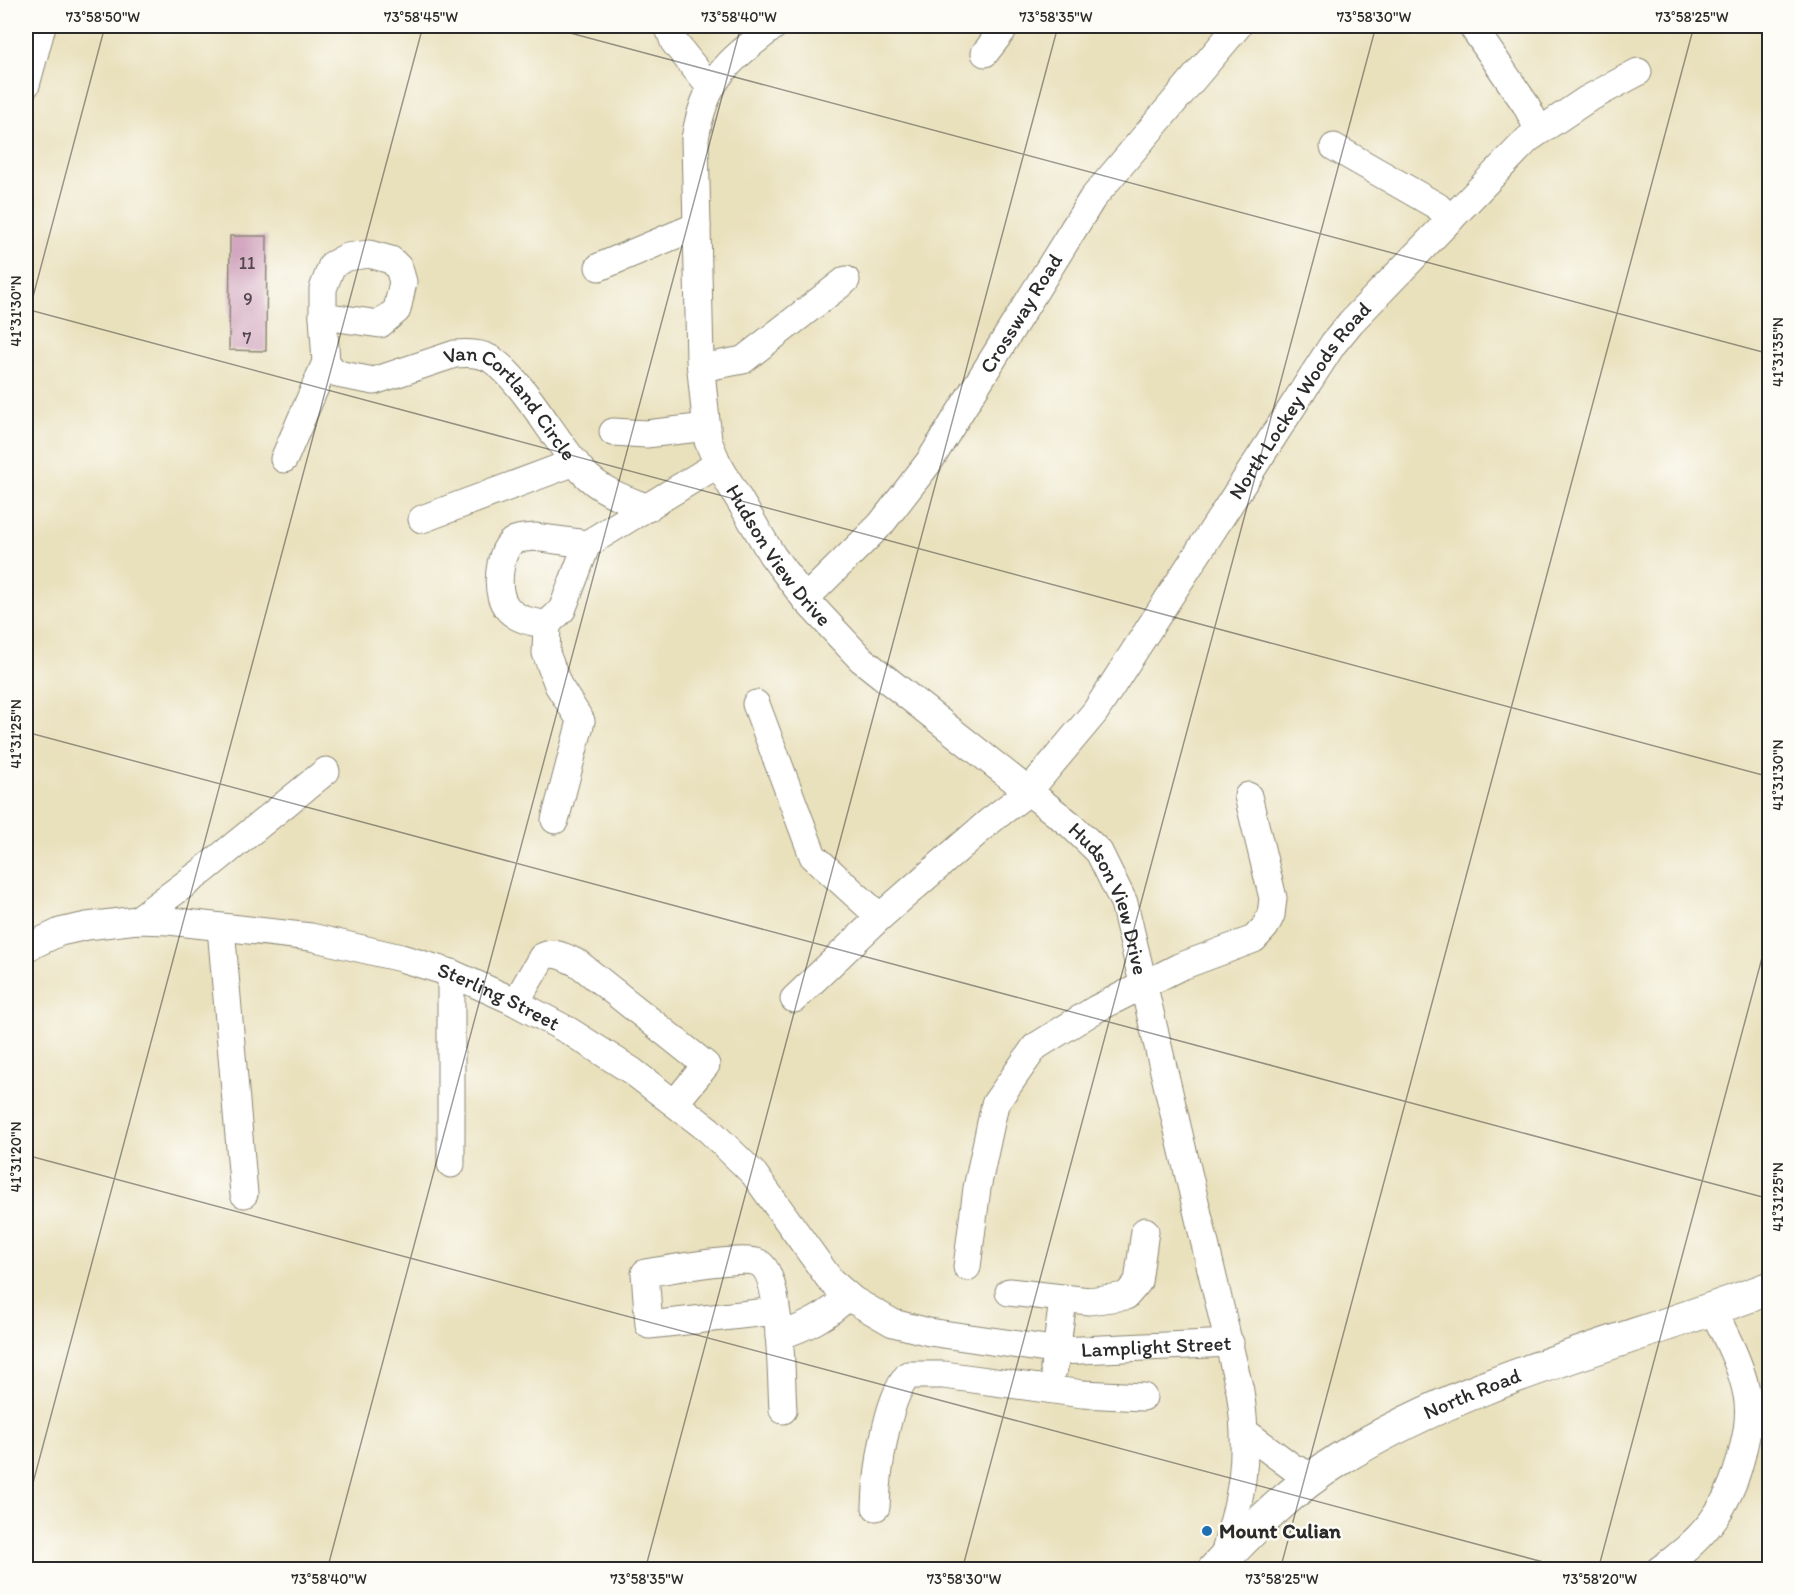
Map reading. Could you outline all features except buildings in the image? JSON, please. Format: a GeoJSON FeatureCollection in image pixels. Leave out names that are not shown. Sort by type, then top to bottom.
{"type":"FeatureCollection","features":[{"type":"Feature","properties":{"kind":"main road","name":"North Road"},"geometry":{"type":"LineString","coordinates":[[1218,1566],[1273,1511],[1314,1477],[1395,1427],[1455,1400],[1545,1365],[1713,1310],[1770,1288]]}},
{"type":"Feature","properties":{"kind":"street"},"geometry":{"type":"LineString","coordinates":[[668,26],[674,42],[710,87]]}},
{"type":"Feature","properties":{"kind":"street","name":"Hudson View Drive"},"geometry":{"type":"LineString","coordinates":[[774,26],[719,74],[700,109],[695,139],[701,368],[708,441],[718,464],[772,555],[805,599],[861,659],[1071,825],[1099,852],[1109,868],[1124,903],[1146,986],[1230,1343]]}},
{"type":"Feature","properties":{"kind":"street"},"geometry":{"type":"LineString","coordinates":[[985,53],[1006,26]]}},
{"type":"Feature","properties":{"kind":"street","name":"Crossway Road"},"geometry":{"type":"LineString","coordinates":[[805,599],[881,524],[929,462],[1092,199],[1238,26]]}},
{"type":"Feature","properties":{"kind":"street"},"geometry":{"type":"LineString","coordinates":[[1472,26],[1526,105],[1539,131]]}},
{"type":"Feature","properties":{"kind":"street"},"geometry":{"type":"LineString","coordinates":[[26,85],[34,41]]}},
{"type":"Feature","properties":{"kind":"street","name":"North Lockey Woods Road"},"geometry":{"type":"LineString","coordinates":[[794,999],[880,917],[990,820],[1028,792],[1095,712],[1333,344],[1527,139],[1586,100],[1638,72]]}},
{"type":"Feature","properties":{"kind":"street"},"geometry":{"type":"LineString","coordinates":[[1334,147],[1437,206],[1451,219]]}},
{"type":"Feature","properties":{"kind":"street"},"geometry":{"type":"LineString","coordinates":[[599,267],[697,226]]}},
{"type":"Feature","properties":{"kind":"street"},"geometry":{"type":"LineString","coordinates":[[701,368],[743,360],[846,280]]}},
{"type":"Feature","properties":{"kind":"street"},"geometry":{"type":"LineString","coordinates":[[284,459],[326,362],[323,316]]}},
{"type":"Feature","properties":{"kind":"street","name":"Van Cortland Circle"},"geometry":{"type":"LineString","coordinates":[[326,362],[342,375],[374,381],[455,354],[466,353],[489,358],[508,375],[584,473],[605,491],[648,508]]}},
{"type":"Feature","properties":{"kind":"street"},"geometry":{"type":"LineString","coordinates":[[613,432],[646,434],[707,427]]}},
{"type":"Feature","properties":{"kind":"street"},"geometry":{"type":"LineString","coordinates":[[422,519],[575,462]]}},
{"type":"Feature","properties":{"kind":"street"},"geometry":{"type":"LineString","coordinates":[[547,624],[535,623],[516,615],[501,601],[497,584],[503,556],[514,540],[534,537],[587,544],[718,464]]}},
{"type":"Feature","properties":{"kind":"street"},"geometry":{"type":"LineString","coordinates":[[555,820],[581,721],[558,686],[546,653],[547,624],[562,610],[587,544]]}},
{"type":"Feature","properties":{"kind":"street"},"geometry":{"type":"LineString","coordinates":[[756,704],[813,856],[880,917]]}},
{"type":"Feature","properties":{"kind":"street"},"geometry":{"type":"LineString","coordinates":[[137,920],[204,870],[326,771]]}},
{"type":"Feature","properties":{"kind":"street","name":"Hudson View Drive"},"geometry":{"type":"LineString","coordinates":[[1146,986],[1179,967],[1254,939],[1271,915],[1273,898],[1248,796]]}},
{"type":"Feature","properties":{"kind":"street","name":"Sterling Street"},"geometry":{"type":"LineString","coordinates":[[26,948],[60,932],[137,920],[310,938],[401,957],[451,973],[516,1002],[632,1071],[709,1130],[754,1174],[831,1281],[856,1302]]}},
{"type":"Feature","properties":{"kind":"street"},"geometry":{"type":"LineString","coordinates":[[222,928],[244,1194]]}},
{"type":"Feature","properties":{"kind":"street"},"geometry":{"type":"LineString","coordinates":[[516,1002],[542,957],[548,954],[558,954],[579,964],[705,1065],[675,1104]]}},
{"type":"Feature","properties":{"kind":"street"},"geometry":{"type":"LineString","coordinates":[[451,973],[451,1164]]}},
{"type":"Feature","properties":{"kind":"street"},"geometry":{"type":"LineString","coordinates":[[967,1267],[977,1188],[995,1104],[1000,1096],[1035,1047],[1096,1009],[1146,986]]}},
{"type":"Feature","properties":{"kind":"street"},"geometry":{"type":"LineString","coordinates":[[1009,1292],[1063,1300],[1101,1301],[1126,1296],[1138,1282],[1145,1231]]}},
{"type":"Feature","properties":{"kind":"street"},"geometry":{"type":"LineString","coordinates":[[783,1410],[778,1324],[768,1273],[761,1264],[751,1260],[645,1273],[649,1325],[778,1324],[798,1330],[856,1302]]}},
{"type":"Feature","properties":{"kind":"street"},"geometry":{"type":"LineString","coordinates":[[1050,1389],[1063,1300]]}},
{"type":"Feature","properties":{"kind":"street","name":"Lamplight Street"},"geometry":{"type":"LineString","coordinates":[[856,1302],[893,1323],[929,1332],[1057,1351],[1230,1343],[1240,1391],[1245,1432],[1242,1495],[1218,1566]]}},
{"type":"Feature","properties":{"kind":"street"},"geometry":{"type":"LineString","coordinates":[[1659,1569],[1675,1558],[1711,1523],[1724,1506],[1738,1472],[1748,1427],[1748,1396],[1738,1364],[1713,1310]]}},
{"type":"Feature","properties":{"kind":"street"},"geometry":{"type":"LineString","coordinates":[[876,1506],[879,1462],[899,1389],[908,1375],[944,1375],[1050,1389],[1143,1397]]}},
{"type":"Feature","properties":{"kind":"street"},"geometry":{"type":"LineString","coordinates":[[1245,1432],[1292,1467],[1314,1477]]}},
{"type":"Feature","properties":{"kind":"place","name":"Mount Culian"},"geometry":{"type":"Point","coordinates":[1207,1531]}}]}
